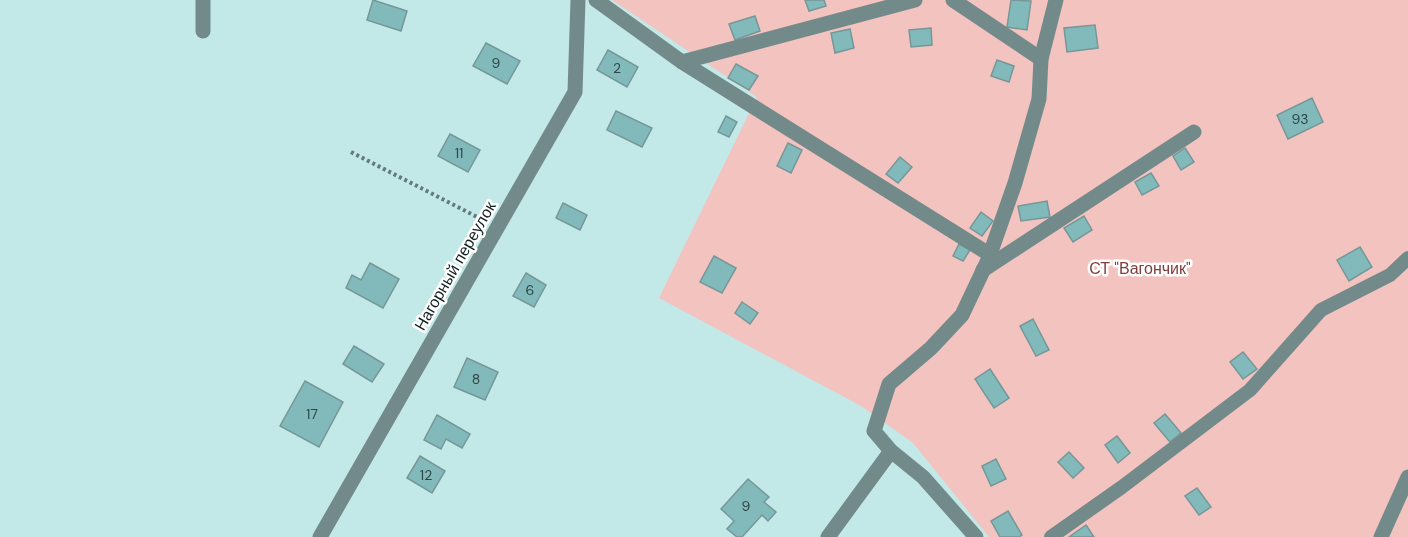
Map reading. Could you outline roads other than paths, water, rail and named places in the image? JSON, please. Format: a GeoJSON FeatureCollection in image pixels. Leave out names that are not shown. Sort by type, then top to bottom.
{"type":"FeatureCollection","features":[{"type":"Feature","properties":{"kind":"street"},"geometry":{"type":"LineString","coordinates":[[203,0],[203,31]]}},
{"type":"Feature","properties":{"kind":"street","name":"Нагорный переулок"},"geometry":{"type":"LineString","coordinates":[[320,537],[575,92],[578,0]]}},
{"type":"Feature","properties":{"kind":"street"},"geometry":{"type":"LineString","coordinates":[[596,0],[682,62],[989,254]]}},
{"type":"Feature","properties":{"kind":"street"},"geometry":{"type":"LineString","coordinates":[[682,62],[915,0]]}},
{"type":"Feature","properties":{"kind":"street"},"geometry":{"type":"LineString","coordinates":[[953,0],[1041,59]]}},
{"type":"Feature","properties":{"kind":"street"},"geometry":{"type":"LineString","coordinates":[[976,537],[923,477],[891,451],[874,432],[889,384],[931,348],[962,315],[983,270],[1015,183],[1039,99],[1041,59],[1056,0]]}},
{"type":"Feature","properties":{"kind":"street"},"geometry":{"type":"LineString","coordinates":[[983,270],[1194,132]]}},
{"type":"Feature","properties":{"kind":"street"},"geometry":{"type":"LineString","coordinates":[[828,537],[891,451]]}},
{"type":"Feature","properties":{"kind":"street"},"geometry":{"type":"LineString","coordinates":[[1381,537],[1408,477]]}},
{"type":"Feature","properties":{"kind":"lane"},"geometry":{"type":"LineString","coordinates":[[1051,537],[1122,487],[1250,390],[1322,310],[1390,275],[1408,258]]}},
{"type":"Feature","properties":{"kind":"park label","name":"СТ \"Вагончик\""},"geometry":{"type":"Point","coordinates":[1140,268]}}]}
